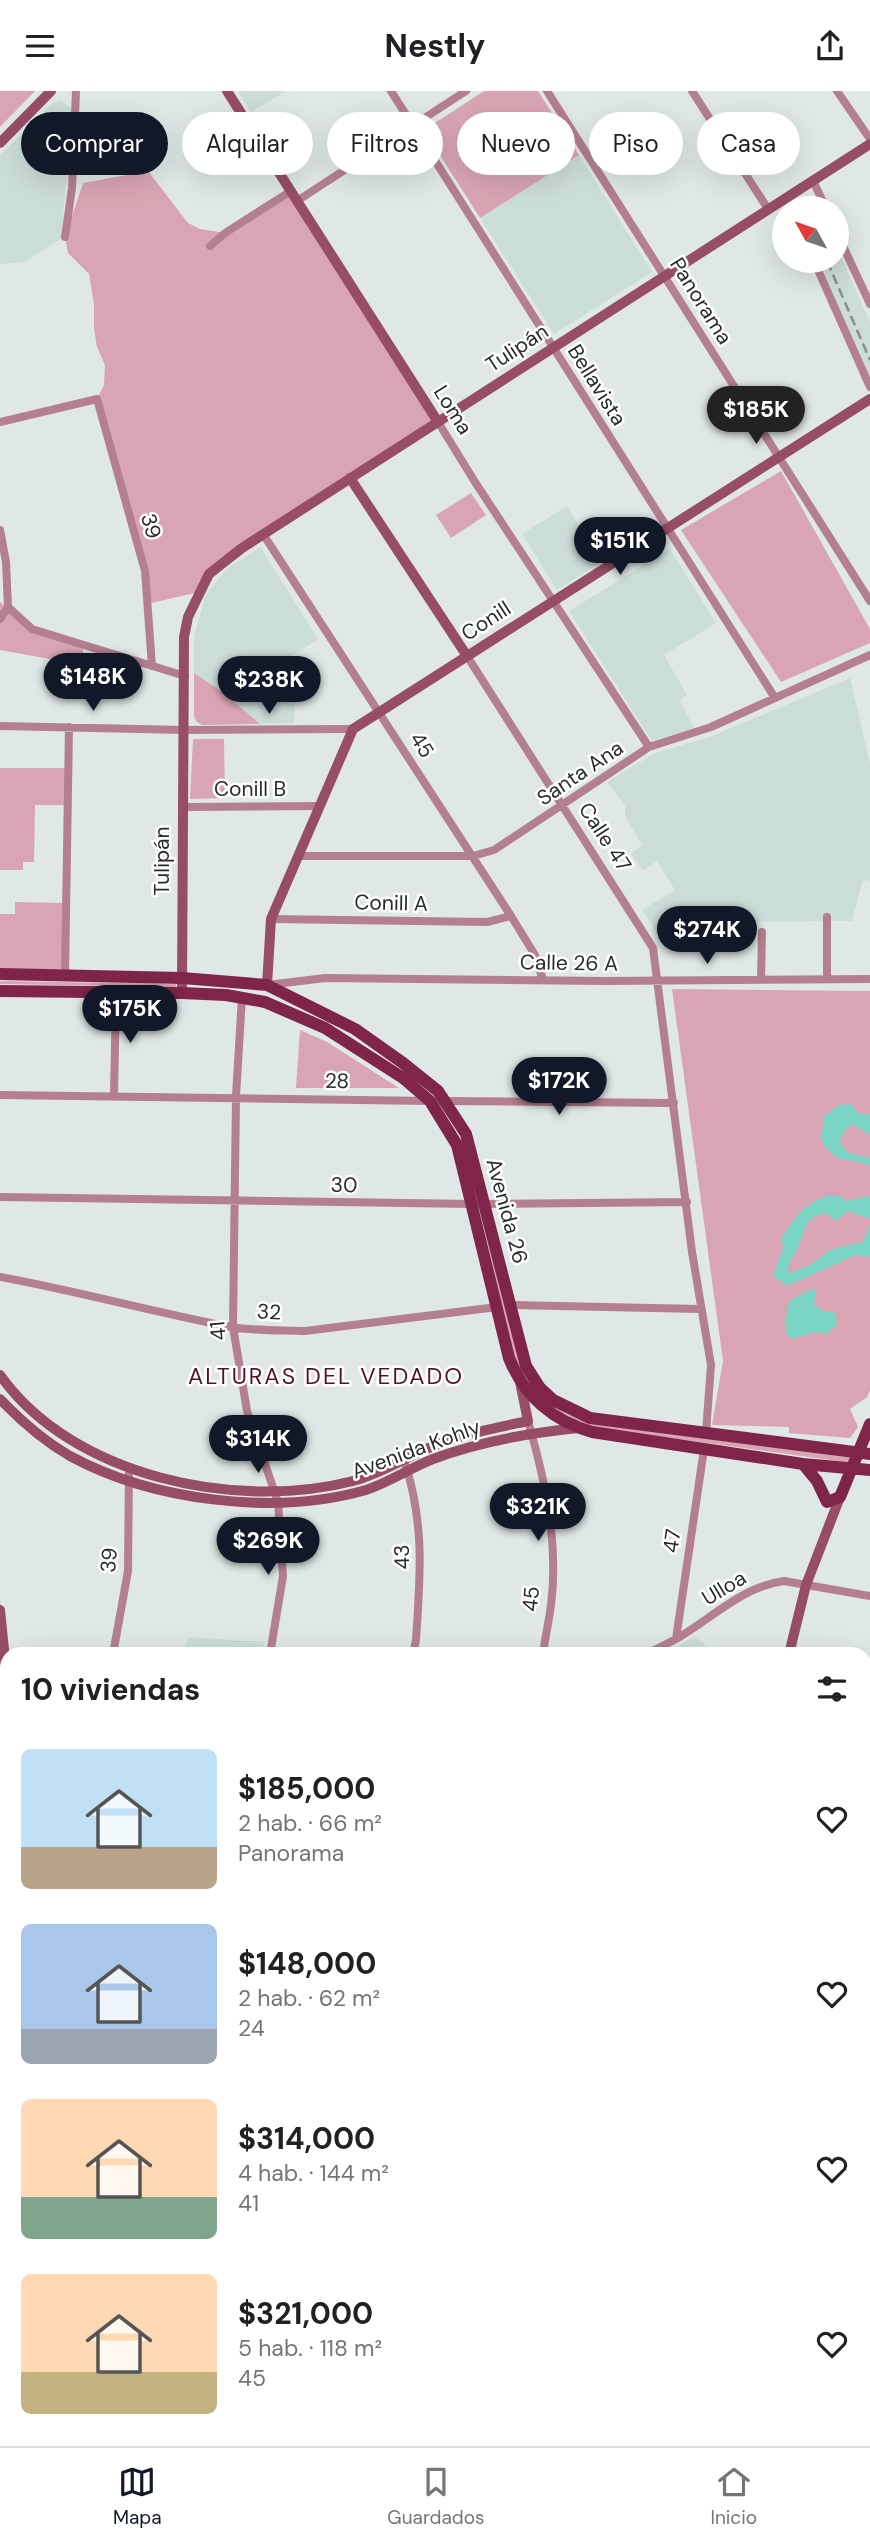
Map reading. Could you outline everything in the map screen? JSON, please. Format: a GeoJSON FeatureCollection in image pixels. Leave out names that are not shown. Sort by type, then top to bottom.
{"type":"FeatureCollection","features":[{"type":"Feature","properties":{"kind":"main road","name":"Avenida 26"},"geometry":{"type":"LineString","coordinates":[[0,974],[181,978],[267,985],[355,1029],[427,1081],[445,1101],[466,1135],[497,1307],[509,1358],[520,1382],[534,1399],[552,1414],[579,1428],[803,1464],[870,1470]]}},
{"type":"Feature","properties":{"kind":"main road"},"geometry":{"type":"LineString","coordinates":[[242,997],[257,995],[264,991],[267,985]]}},
{"type":"Feature","properties":{"kind":"main road","name":"Avenida 26"},"geometry":{"type":"LineString","coordinates":[[0,991],[182,993],[242,997],[265,1002],[325,1028],[375,1059],[430,1101],[457,1145],[479,1203],[511,1305],[526,1366],[540,1388],[553,1400],[590,1418],[864,1453]]}},
{"type":"Feature","properties":{"kind":"main road"},"geometry":{"type":"LineString","coordinates":[[803,1464],[817,1481],[827,1502],[840,1497],[864,1453],[870,1425]]}},
{"type":"Feature","properties":{"kind":"street"},"geometry":{"type":"LineString","coordinates":[[0,143],[51,91]]}},
{"type":"Feature","properties":{"kind":"street"},"geometry":{"type":"LineString","coordinates":[[65,237],[72,188],[76,91]]}},
{"type":"Feature","properties":{"kind":"street","name":"Loma"},"geometry":{"type":"LineString","coordinates":[[227,91],[475,482],[649,747]]}},
{"type":"Feature","properties":{"kind":"street","name":"Bellavista"},"geometry":{"type":"LineString","coordinates":[[391,91],[405,112]]}},
{"type":"Feature","properties":{"kind":"street"},"geometry":{"type":"LineString","coordinates":[[433,112],[466,91]]}},
{"type":"Feature","properties":{"kind":"street","name":"Panorama"},"geometry":{"type":"LineString","coordinates":[[547,91],[870,601]]}},
{"type":"Feature","properties":{"kind":"street"},"geometry":{"type":"LineString","coordinates":[[692,91],[768,209]]}},
{"type":"Feature","properties":{"kind":"street"},"geometry":{"type":"LineString","coordinates":[[837,91],[870,139]]}},
{"type":"Feature","properties":{"kind":"street","name":"Tulipán"},"geometry":{"type":"LineString","coordinates":[[796,196],[813,181],[870,144]]}},
{"type":"Feature","properties":{"kind":"street","name":"Bellavista"},"geometry":{"type":"LineString","coordinates":[[443,173],[775,698]]}},
{"type":"Feature","properties":{"kind":"street"},"geometry":{"type":"LineString","coordinates":[[210,246],[225,233],[329,175]]}},
{"type":"Feature","properties":{"kind":"street"},"geometry":{"type":"LineString","coordinates":[[813,181],[820,196]]}},
{"type":"Feature","properties":{"kind":"street","name":"Tulipán"},"geometry":{"type":"LineString","coordinates":[[182,993],[184,637],[188,617],[209,574],[263,534],[772,208]]}},
{"type":"Feature","properties":{"kind":"street"},"geometry":{"type":"LineString","coordinates":[[849,260],[870,304]]}},
{"type":"Feature","properties":{"kind":"street"},"geometry":{"type":"LineString","coordinates":[[819,273],[870,387]]}},
{"type":"Feature","properties":{"kind":"street","name":"39"},"geometry":{"type":"LineString","coordinates":[[0,422],[97,399],[145,571],[152,666]]}},
{"type":"Feature","properties":{"kind":"street","name":"Conill"},"geometry":{"type":"LineString","coordinates":[[353,729],[870,399]]}},
{"type":"Feature","properties":{"kind":"street","name":"Calle 47"},"geometry":{"type":"LineString","coordinates":[[350,478],[653,948],[700,1309],[711,1365],[706,1431]]}},
{"type":"Feature","properties":{"kind":"street"},"geometry":{"type":"LineString","coordinates":[[0,530],[8,607],[0,619]]}},
{"type":"Feature","properties":{"kind":"street","name":"45"},"geometry":{"type":"LineString","coordinates":[[263,534],[511,916],[535,955],[543,980]]}},
{"type":"Feature","properties":{"kind":"street"},"geometry":{"type":"LineString","coordinates":[[8,607],[32,629],[185,676]]}},
{"type":"Feature","properties":{"kind":"street","name":"Santa Ana"},"geometry":{"type":"LineString","coordinates":[[298,856],[473,856],[494,849],[649,747],[711,727],[870,656]]}},
{"type":"Feature","properties":{"kind":"street"},"geometry":{"type":"LineString","coordinates":[[0,726],[185,730],[353,729],[271,919],[267,985]]}},
{"type":"Feature","properties":{"kind":"street"},"geometry":{"type":"LineString","coordinates":[[65,976],[69,727]]}},
{"type":"Feature","properties":{"kind":"street","name":"Conill B"},"geometry":{"type":"LineString","coordinates":[[182,807],[319,806]]}},
{"type":"Feature","properties":{"kind":"street","name":"Conill A"},"geometry":{"type":"LineString","coordinates":[[271,919],[487,922],[511,916]]}},
{"type":"Feature","properties":{"kind":"street"},"geometry":{"type":"LineString","coordinates":[[827,917],[827,979]]}},
{"type":"Feature","properties":{"kind":"street"},"geometry":{"type":"LineString","coordinates":[[761,979],[762,932]]}},
{"type":"Feature","properties":{"kind":"street","name":"Calle 26 A"},"geometry":{"type":"LineString","coordinates":[[267,985],[326,978],[870,979]]}},
{"type":"Feature","properties":{"kind":"street"},"geometry":{"type":"LineString","coordinates":[[114,1097],[116,993]]}},
{"type":"Feature","properties":{"kind":"street","name":"41"},"geometry":{"type":"LineString","coordinates":[[242,997],[236,1097],[233,1327],[247,1411],[276,1496],[283,1576],[271,1647]]}},
{"type":"Feature","properties":{"kind":"street","name":"28"},"geometry":{"type":"LineString","coordinates":[[0,1095],[674,1103]]}},
{"type":"Feature","properties":{"kind":"street","name":"30"},"geometry":{"type":"LineString","coordinates":[[0,1197],[479,1203],[687,1202]]}},
{"type":"Feature","properties":{"kind":"street","name":"32"},"geometry":{"type":"LineString","coordinates":[[0,1277],[233,1327],[305,1331],[497,1307]]}},
{"type":"Feature","properties":{"kind":"street"},"geometry":{"type":"LineString","coordinates":[[511,1305],[700,1309]]}},
{"type":"Feature","properties":{"kind":"street","name":"45"},"geometry":{"type":"LineString","coordinates":[[520,1382],[550,1514],[553,1552],[552,1603],[543,1647]]}},
{"type":"Feature","properties":{"kind":"street","name":"Avenida Kohly"},"geometry":{"type":"LineString","coordinates":[[2,1384],[67,1439],[92,1453],[129,1468],[206,1491]]}},
{"type":"Feature","properties":{"kind":"street","name":"Avenida Kohly"},"geometry":{"type":"LineString","coordinates":[[0,1399],[32,1429],[59,1449],[94,1467],[129,1480],[159,1489],[276,1496],[299,1502],[347,1488],[382,1484],[433,1446],[472,1434],[530,1427],[579,1428]]}},
{"type":"Feature","properties":{"kind":"street","name":"Avenida Kohly"},"geometry":{"type":"LineString","coordinates":[[406,1465],[433,1459],[530,1427]]}},
{"type":"Feature","properties":{"kind":"street"},"geometry":{"type":"LineString","coordinates":[[472,1434],[475,1446]]}},
{"type":"Feature","properties":{"kind":"street"},"geometry":{"type":"LineString","coordinates":[[59,1449],[67,1439]]}},
{"type":"Feature","properties":{"kind":"street","name":"47"},"geometry":{"type":"LineString","coordinates":[[676,1639],[704,1449]]}},
{"type":"Feature","properties":{"kind":"street","name":"43"},"geometry":{"type":"LineString","coordinates":[[406,1465],[422,1554],[414,1647]]}},
{"type":"Feature","properties":{"kind":"street","name":"39"},"geometry":{"type":"LineString","coordinates":[[114,1647],[128,1571],[129,1468]]}},
{"type":"Feature","properties":{"kind":"street"},"geometry":{"type":"LineString","coordinates":[[791,1647],[806,1585],[840,1497]]}},
{"type":"Feature","properties":{"kind":"street"},"geometry":{"type":"LineString","coordinates":[[827,1502],[833,1516]]}},
{"type":"Feature","properties":{"kind":"street","name":"Ulloa"},"geometry":{"type":"LineString","coordinates":[[660,1647],[753,1589],[771,1582],[784,1581],[870,1596]]}},
{"type":"Feature","properties":{"kind":"street"},"geometry":{"type":"LineString","coordinates":[[0,1610],[4,1647]]}},
{"type":"Feature","properties":{"kind":"shaded area"},"geometry":{"type":"Polygon","coordinates":[[[0,91],[35,91],[0,127],[0,91]]]}},
{"type":"Feature","properties":{"kind":"shaded area"},"geometry":{"type":"Polygon","coordinates":[[[238,91],[286,91],[251,112],[238,91]]]}},
{"type":"Feature","properties":{"kind":"shaded area"},"geometry":{"type":"Polygon","coordinates":[[[484,91],[538,91],[551,112],[457,112],[457,175],[548,175],[480,218],[443,160],[443,118],[484,91]]]}},
{"type":"Feature","properties":{"kind":"shaded area"},"geometry":{"type":"Polygon","coordinates":[[[61,101],[73,112],[44,112],[53,103],[61,101]]]}},
{"type":"Feature","properties":{"kind":"shaded area"},"geometry":{"type":"Polygon","coordinates":[[[21,134],[21,175],[67,175],[61,239],[24,262],[0,264],[0,155],[21,134]]]}},
{"type":"Feature","properties":{"kind":"shaded area"},"geometry":{"type":"Polygon","coordinates":[[[579,155],[589,175],[652,272],[554,334],[480,218],[548,175],[575,175],[575,158],[579,155]]]}},
{"type":"Feature","properties":{"kind":"shaded area"},"geometry":{"type":"Polygon","coordinates":[[[126,175],[151,175],[188,223],[200,229],[225,233],[291,191],[438,422],[242,548],[199,592],[147,604],[145,571],[97,399],[104,385],[105,365],[97,347],[89,274],[68,253],[65,237],[83,183],[126,175]]]}},
{"type":"Feature","properties":{"kind":"shaded area"},"geometry":{"type":"Polygon","coordinates":[[[823,273],[848,273],[870,322],[870,377],[823,273]]]}},
{"type":"Feature","properties":{"kind":"shaded area"},"geometry":{"type":"Polygon","coordinates":[[[781,471],[870,629],[870,643],[781,682],[681,530],[781,471]]]}},
{"type":"Feature","properties":{"kind":"shaded area"},"geometry":{"type":"Polygon","coordinates":[[[471,493],[486,515],[451,538],[436,515],[471,493]]]}},
{"type":"Feature","properties":{"kind":"shaded area"},"geometry":{"type":"Polygon","coordinates":[[[567,506],[602,562],[557,590],[522,534],[567,506]]]}},
{"type":"Feature","properties":{"kind":"shaded area"},"geometry":{"type":"Polygon","coordinates":[[[260,547],[318,639],[284,661],[296,681],[294,723],[202,725],[194,716],[194,637],[206,594],[228,568],[260,547]]]}},
{"type":"Feature","properties":{"kind":"shaded area"},"geometry":{"type":"Polygon","coordinates":[[[670,549],[716,623],[664,655],[687,695],[680,701],[694,728],[652,741],[569,611],[670,549]]]}},
{"type":"Feature","properties":{"kind":"shaded area"},"geometry":{"type":"Polygon","coordinates":[[[0,602],[32,629],[83,645],[83,663],[0,650],[0,602]]]}},
{"type":"Feature","properties":{"kind":"shaded area"},"geometry":{"type":"Polygon","coordinates":[[[194,673],[221,691],[260,724],[202,725],[196,721],[194,673]]]}},
{"type":"Feature","properties":{"kind":"shaded area"},"geometry":{"type":"Polygon","coordinates":[[[850,678],[870,763],[870,881],[863,879],[852,921],[703,922],[692,914],[658,935],[642,910],[675,890],[657,861],[643,871],[631,854],[642,845],[625,816],[625,805],[607,782],[653,754],[712,736],[850,678]]]}},
{"type":"Feature","properties":{"kind":"shaded area"},"geometry":{"type":"Polygon","coordinates":[[[193,739],[224,739],[225,798],[190,799],[193,739]]]}},
{"type":"Feature","properties":{"kind":"shaded area"},"geometry":{"type":"Polygon","coordinates":[[[0,768],[68,768],[67,805],[35,805],[34,862],[23,862],[23,870],[0,870],[0,768]]]}},
{"type":"Feature","properties":{"kind":"shaded area"},"geometry":{"type":"Polygon","coordinates":[[[15,902],[67,903],[65,976],[0,974],[0,914],[15,914],[15,902]]]}},
{"type":"Feature","properties":{"kind":"shaded area"},"geometry":{"type":"Polygon","coordinates":[[[0,981],[176,984],[176,987],[0,984],[0,981]]]}},
{"type":"Feature","properties":{"kind":"shaded area"},"geometry":{"type":"Polygon","coordinates":[[[672,989],[870,991],[870,1390],[867,1397],[850,1409],[858,1427],[850,1438],[789,1433],[789,1427],[712,1425],[723,1361],[672,989]]]}},
{"type":"Feature","properties":{"kind":"shaded area"},"geometry":{"type":"Polygon","coordinates":[[[300,1030],[327,1042],[399,1088],[296,1088],[300,1030]]]}},
{"type":"Feature","properties":{"kind":"shaded area"},"geometry":{"type":"Polygon","coordinates":[[[851,1104],[858,1113],[870,1115],[870,1135],[852,1124],[844,1131],[840,1143],[849,1153],[870,1158],[870,1166],[837,1157],[820,1137],[824,1125],[823,1117],[839,1105],[851,1104]]]}},
{"type":"Feature","properties":{"kind":"shaded area"},"geometry":{"type":"Polygon","coordinates":[[[830,1195],[843,1197],[844,1201],[870,1196],[870,1219],[848,1211],[836,1221],[826,1213],[813,1217],[790,1262],[788,1273],[808,1266],[832,1249],[863,1242],[870,1224],[870,1257],[856,1255],[787,1286],[773,1276],[783,1248],[781,1238],[807,1206],[830,1195]]]}},
{"type":"Feature","properties":{"kind":"shaded area"},"geometry":{"type":"Polygon","coordinates":[[[479,1207],[521,1367],[545,1400],[521,1369],[514,1356],[479,1207]]]}},
{"type":"Feature","properties":{"kind":"shaded area"},"geometry":{"type":"Polygon","coordinates":[[[816,1288],[814,1304],[823,1311],[835,1312],[837,1324],[827,1334],[815,1332],[792,1339],[785,1332],[788,1307],[793,1299],[816,1288]]]}},
{"type":"Feature","properties":{"kind":"shaded area"},"geometry":{"type":"Polygon","coordinates":[[[545,1400],[566,1414],[589,1423],[854,1458],[852,1463],[598,1428],[558,1411],[545,1400]]]}},
{"type":"Feature","properties":{"kind":"shaded area"},"geometry":{"type":"Polygon","coordinates":[[[0,1599],[4,1647],[0,1647],[0,1599]]]}},
{"type":"Feature","properties":{"kind":"shaded area"},"geometry":{"type":"Polygon","coordinates":[[[694,1636],[708,1647],[677,1647],[694,1636]]]}},
{"type":"Feature","properties":{"kind":"shaded area"},"geometry":{"type":"Polygon","coordinates":[[[188,1637],[265,1642],[264,1647],[185,1647],[188,1637]]]}},
{"type":"Feature","properties":{"kind":"railway"},"geometry":{"type":"LineString","coordinates":[[832,273],[870,360]]}},
{"type":"Feature","properties":{"kind":"district","name":"ALTURAS DEL VEDADO"},"geometry":{"type":"Point","coordinates":[326,1376]}}]}
